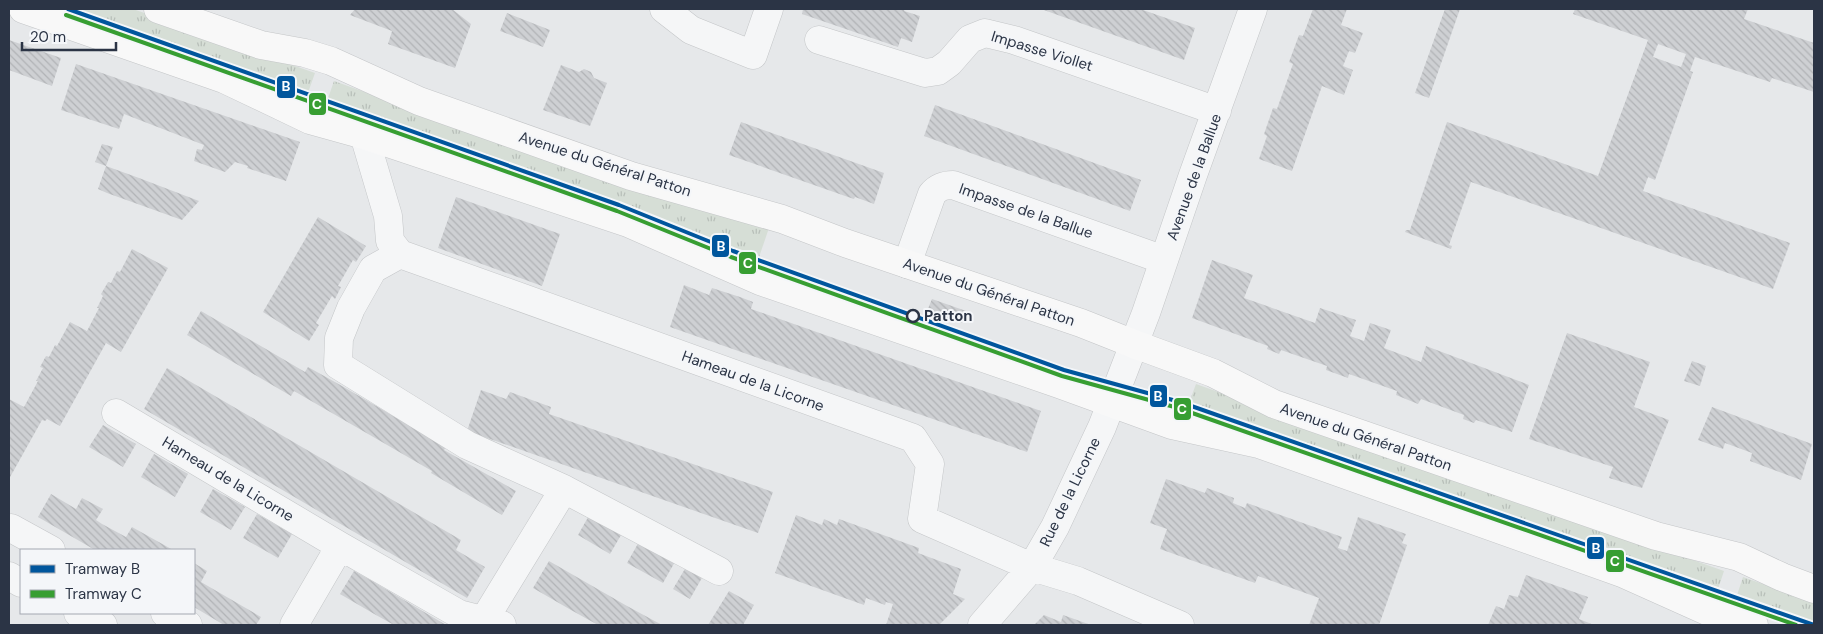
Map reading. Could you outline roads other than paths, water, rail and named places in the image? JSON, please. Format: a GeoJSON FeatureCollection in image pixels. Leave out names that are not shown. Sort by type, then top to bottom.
{"type":"FeatureCollection","features":[{"type":"Feature","properties":{"kind":"street"},"geometry":{"type":"LineString","coordinates":[[23,9],[224,79],[310,120],[364,135],[628,223],[760,281],[1172,425],[1259,444],[1622,572],[1718,616],[1754,625]]}},
{"type":"Feature","properties":{"kind":"street","name":"Avenue du Général Patton"},"geometry":{"type":"LineString","coordinates":[[158,9],[261,45],[304,53],[331,61],[419,101],[622,172],[782,219],[1081,323],[1213,373],[1274,404],[1301,414],[1656,536],[1739,557],[1782,577],[1814,589]]}},
{"type":"Feature","properties":{"kind":"street"},"geometry":{"type":"LineString","coordinates":[[664,9],[691,30],[753,55],[769,9]]}},
{"type":"Feature","properties":{"kind":"street","name":"Avenue de la Ballue"},"geometry":{"type":"LineString","coordinates":[[1134,344],[1253,9]]}},
{"type":"Feature","properties":{"kind":"street","name":"Impasse Viollet"},"geometry":{"type":"LineString","coordinates":[[819,40],[925,73],[938,71],[949,63],[970,38],[985,33],[1014,40],[1217,111]]}},
{"type":"Feature","properties":{"kind":"street"},"geometry":{"type":"LineString","coordinates":[[364,135],[388,216],[390,241],[400,254],[373,269],[351,308],[339,338],[338,365],[467,444],[564,489],[719,570]]}},
{"type":"Feature","properties":{"kind":"street","name":"Impasse de la Ballue"},"geometry":{"type":"LineString","coordinates":[[907,264],[932,194],[941,186],[947,185],[953,185],[1164,260]]}},
{"type":"Feature","properties":{"kind":"street","name":"Hameau de la Licorne"},"geometry":{"type":"LineString","coordinates":[[400,254],[913,438],[930,464],[922,519],[1032,566]]}},
{"type":"Feature","properties":{"kind":"street","name":"Rue de la Licorne"},"geometry":{"type":"LineString","coordinates":[[982,625],[1032,566],[1055,527],[1102,427],[1134,344]]}},
{"type":"Feature","properties":{"kind":"street","name":"Hameau de la Licorne"},"geometry":{"type":"LineString","coordinates":[[116,412],[340,546],[459,614],[493,622],[564,489]]}},
{"type":"Feature","properties":{"kind":"street"},"geometry":{"type":"LineString","coordinates":[[11,528],[50,549]]}},
{"type":"Feature","properties":{"kind":"street"},"geometry":{"type":"LineString","coordinates":[[294,625],[340,546]]}},
{"type":"Feature","properties":{"kind":"street"},"geometry":{"type":"LineString","coordinates":[[1032,566],[1078,581],[1180,625]]}},
{"type":"Feature","properties":{"kind":"street"},"geometry":{"type":"LineString","coordinates":[[9,576],[20,582]]}},
{"type":"Feature","properties":{"kind":"street"},"geometry":{"type":"LineString","coordinates":[[80,614],[103,625]]}},
{"type":"Feature","properties":{"kind":"street"},"geometry":{"type":"LineString","coordinates":[[167,614],[188,625]]}},
{"type":"Feature","properties":{"kind":"tram line","name":"B"},"geometry":{"type":"LineString","coordinates":[[68,9],[619,205],[733,251],[1064,370],[1180,402],[1814,625]]}},
{"type":"Feature","properties":{"kind":"tram line","name":"C"},"geometry":{"type":"LineString","coordinates":[[66,15],[617,211],[731,257],[1062,376],[1178,408],[1796,625]]}},
{"type":"Feature","properties":{"kind":"place","name":"Patton"},"geometry":{"type":"Point","coordinates":[913,316]}}]}
